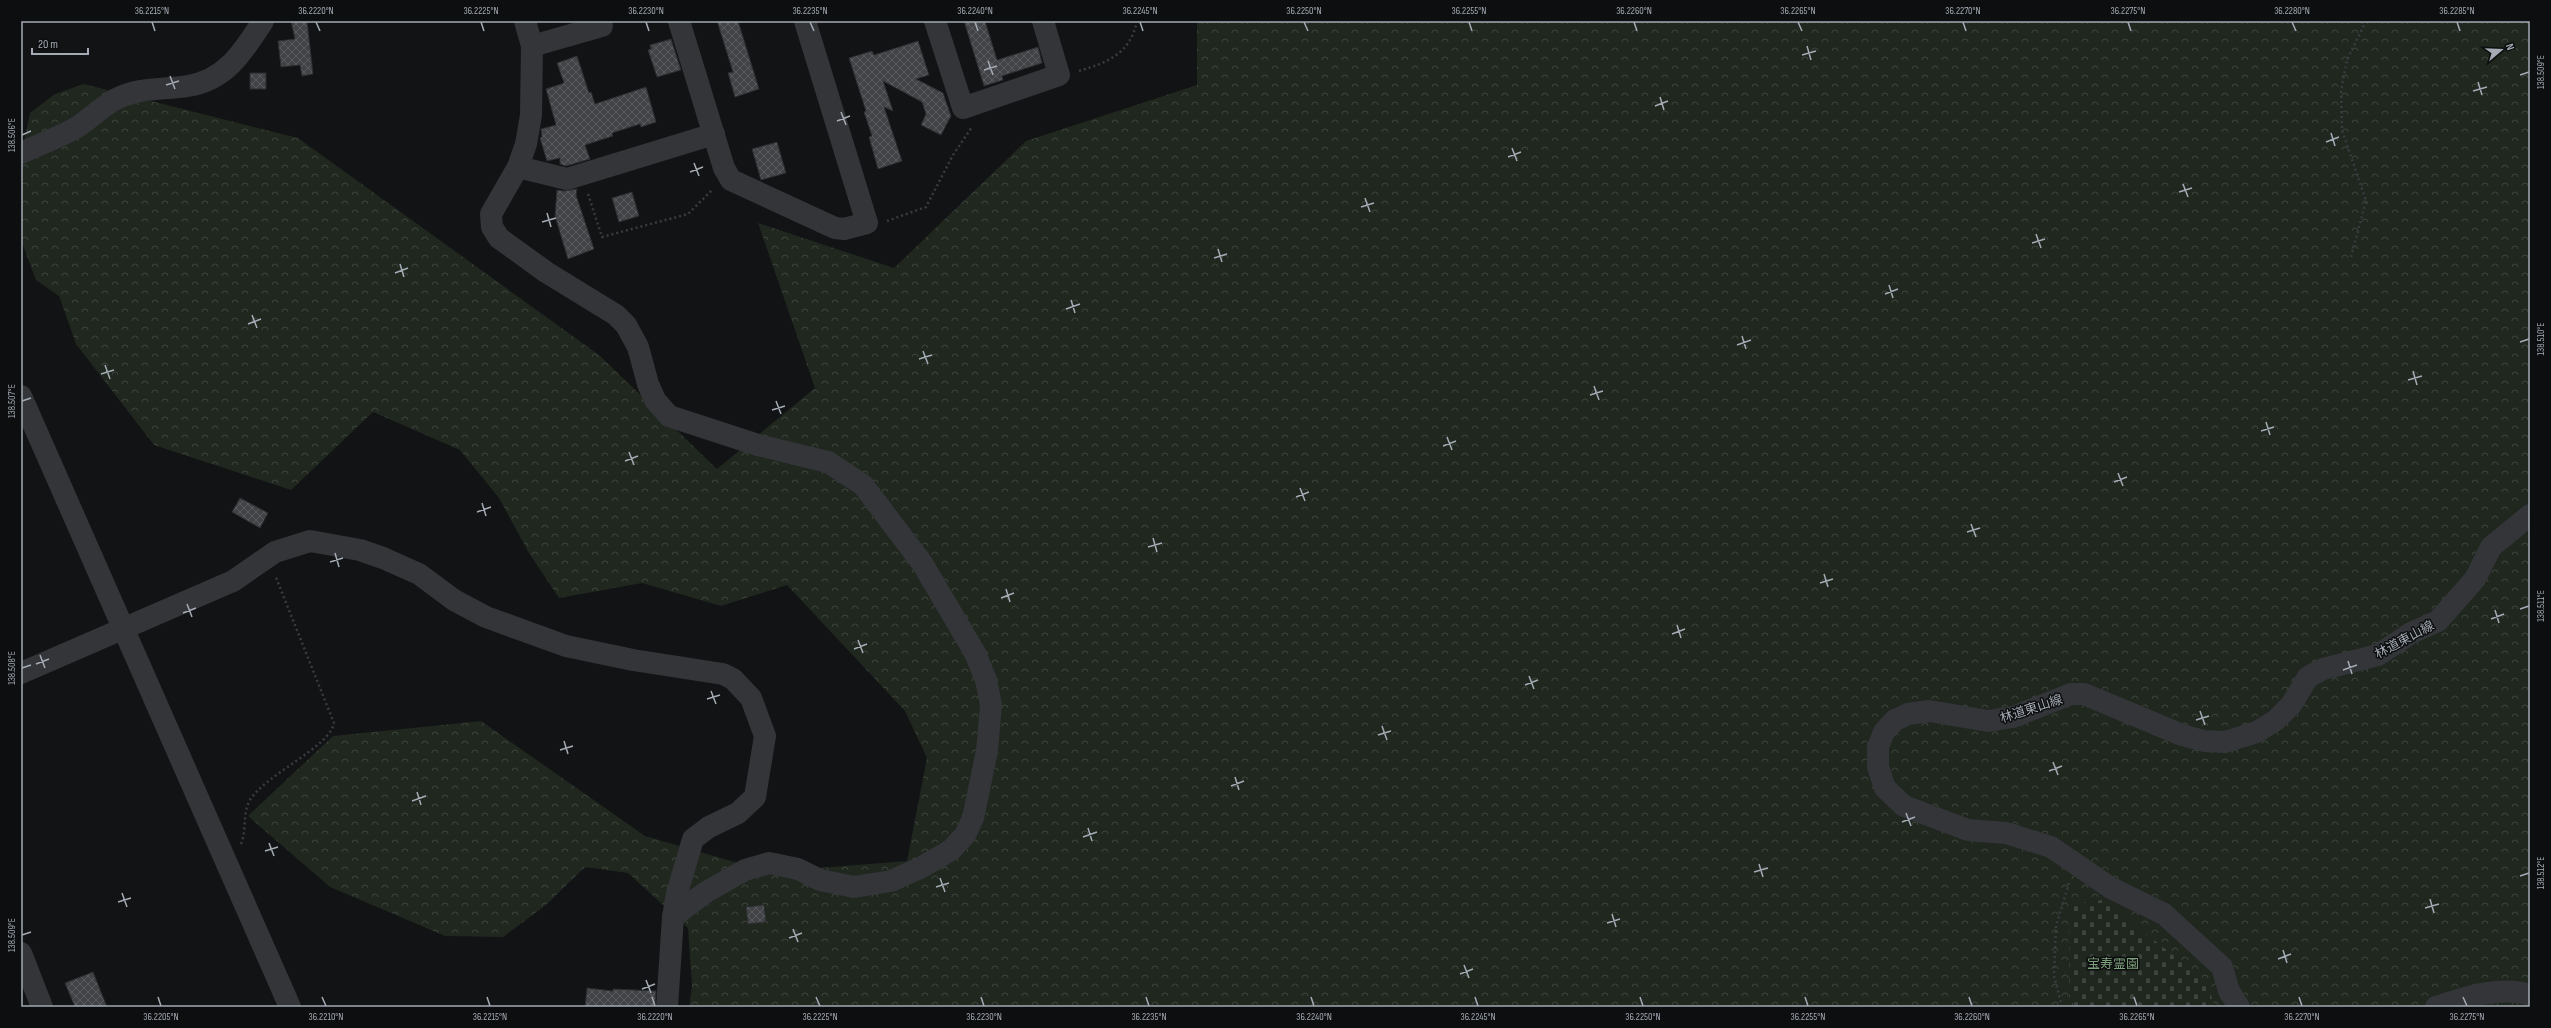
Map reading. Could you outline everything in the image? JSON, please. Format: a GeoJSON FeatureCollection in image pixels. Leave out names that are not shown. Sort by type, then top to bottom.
{"type":"FeatureCollection","features":[{"type":"Feature","properties":{"kind":"street"},"geometry":{"type":"LineString","coordinates":[[21,153],[74,128],[117,98],[136,92],[161,87],[187,86],[218,77],[231,66],[263,21]]}},
{"type":"Feature","properties":{"kind":"street"},"geometry":{"type":"LineString","coordinates":[[526,21],[532,46],[530,115],[526,144],[518,167],[491,214],[492,226],[499,238],[546,272],[616,315],[626,325],[638,347],[648,384],[655,400],[669,416],[758,445],[828,462],[863,485],[922,563],[975,653],[986,680],[991,705],[987,751],[973,818],[965,835],[951,850],[922,867],[891,881],[854,887],[820,880],[798,869],[769,863],[745,870],[687,905],[673,918]]}},
{"type":"Feature","properties":{"kind":"street"},"geometry":{"type":"LineString","coordinates":[[679,21],[724,168],[731,180],[835,228],[844,229],[867,223],[805,21]]}},
{"type":"Feature","properties":{"kind":"street"},"geometry":{"type":"LineString","coordinates":[[935,21],[963,108],[1059,75],[1043,21]]}},
{"type":"Feature","properties":{"kind":"street"},"geometry":{"type":"LineString","coordinates":[[532,46],[607,23]]}},
{"type":"Feature","properties":{"kind":"street"},"geometry":{"type":"LineString","coordinates":[[518,167],[562,180],[714,134]]}},
{"type":"Feature","properties":{"kind":"street"},"geometry":{"type":"LineString","coordinates":[[21,396],[224,854],[290,1007]]}},
{"type":"Feature","properties":{"kind":"street","name":"林道東山線"},"geometry":{"type":"LineString","coordinates":[[2239,1007],[2229,991],[2222,967],[2164,914],[2111,888],[2082,866],[2051,847],[2006,833],[1968,830],[1904,806],[1885,788],[1878,766],[1878,747],[1884,732],[1895,720],[1908,714],[1929,711],[1988,721],[2013,717],[2071,694],[2084,694],[2182,735],[2204,741],[2225,742],[2241,738],[2257,732],[2276,720],[2291,705],[2308,677],[2323,669],[2378,655],[2411,633],[2438,621],[2475,579],[2491,547],[2530,515]]}},
{"type":"Feature","properties":{"kind":"street"},"geometry":{"type":"LineString","coordinates":[[21,673],[233,581],[275,552],[310,541],[360,550],[419,574],[454,600],[486,617],[566,646],[633,660],[713,671],[733,679],[751,698],[765,736],[756,797],[738,813],[709,827],[693,839],[677,893],[673,918],[667,1007]]}},
{"type":"Feature","properties":{"kind":"street"},"geometry":{"type":"LineString","coordinates":[[21,953],[42,1007]]}},
{"type":"Feature","properties":{"kind":"street"},"geometry":{"type":"LineString","coordinates":[[2436,1007],[2490,994],[2511,992],[2530,995]]}},
{"type":"Feature","properties":{"kind":"path"},"geometry":{"type":"LineString","coordinates":[[1059,75],[1066,75],[1114,59],[1128,44],[1136,21]]}},
{"type":"Feature","properties":{"kind":"path"},"geometry":{"type":"LineString","coordinates":[[2351,256],[2366,202],[2342,130],[2341,91],[2347,60],[2366,21]]}},
{"type":"Feature","properties":{"kind":"path"},"geometry":{"type":"LineString","coordinates":[[867,223],[875,225],[926,207],[953,154],[976,121],[983,100]]}},
{"type":"Feature","properties":{"kind":"path"},"geometry":{"type":"LineString","coordinates":[[582,175],[602,237],[688,214],[710,190],[726,185],[731,180]]}},
{"type":"Feature","properties":{"kind":"path"},"geometry":{"type":"LineString","coordinates":[[224,854],[240,845],[245,834],[246,812],[250,800],[263,785],[333,730],[334,723],[274,572],[278,563],[275,552]]}},
{"type":"Feature","properties":{"kind":"path"},"geometry":{"type":"LineString","coordinates":[[2062,1007],[2054,976],[2056,926],[2071,878],[2082,866]]}},
{"type":"Feature","properties":{"kind":"green space"},"geometry":{"type":"Polygon","coordinates":[[[1197,21],[2530,21],[2530,1007],[689,1007],[692,986],[688,928],[628,873],[585,867],[546,905],[503,937],[445,936],[330,887],[248,816],[333,736],[481,721],[645,836],[769,872],[907,861],[927,758],[905,711],[787,585],[721,606],[642,583],[559,598],[529,553],[499,498],[460,450],[373,412],[291,490],[154,445],[76,344],[59,296],[36,280],[21,240],[21,156],[30,113],[55,94],[84,84],[298,138],[599,355],[717,469],[815,388],[758,223],[894,268],[1026,141],[1197,85],[1197,21]]]}},
{"type":"Feature","properties":{"kind":"green space","name":"宝寿霊園"},"geometry":{"type":"Polygon","coordinates":[[[2103,900],[2206,981],[2215,1007],[2075,1007],[2069,996],[2070,905],[2103,900]]]}},
{"type":"Feature","properties":{"kind":"building"},"geometry":{"type":"Polygon","coordinates":[[[291,21],[307,21],[313,74],[302,76],[300,65],[281,67],[278,41],[295,39],[291,21]]]}},
{"type":"Feature","properties":{"kind":"building"},"geometry":{"type":"Polygon","coordinates":[[[717,21],[738,21],[759,89],[735,97],[728,73],[733,72],[717,21]]]}},
{"type":"Feature","properties":{"kind":"building"},"geometry":{"type":"Polygon","coordinates":[[[964,21],[985,21],[997,60],[1038,47],[1042,63],[1002,76],[1003,80],[984,86],[964,21]]]}},
{"type":"Feature","properties":{"kind":"building"},"geometry":{"type":"Polygon","coordinates":[[[671,39],[681,70],[657,77],[648,50],[651,49],[650,45],[671,39]]]}},
{"type":"Feature","properties":{"kind":"building"},"geometry":{"type":"Polygon","coordinates":[[[918,41],[929,75],[916,79],[943,93],[951,116],[941,135],[921,125],[926,114],[922,102],[883,81],[893,111],[884,107],[902,161],[878,169],[869,137],[872,136],[864,112],[866,111],[849,58],[872,51],[874,55],[918,41]]]}},
{"type":"Feature","properties":{"kind":"building"},"geometry":{"type":"Polygon","coordinates":[[[577,56],[589,93],[591,92],[595,104],[646,87],[656,122],[641,127],[640,124],[612,133],[613,136],[585,145],[590,159],[566,166],[560,164],[560,158],[547,161],[540,138],[542,137],[541,129],[556,125],[546,89],[564,83],[557,63],[577,56]]]}},
{"type":"Feature","properties":{"kind":"building"},"geometry":{"type":"Polygon","coordinates":[[[250,73],[266,73],[266,89],[250,89],[250,73]]]}},
{"type":"Feature","properties":{"kind":"building"},"geometry":{"type":"Polygon","coordinates":[[[777,142],[786,173],[761,180],[752,149],[777,142]]]}},
{"type":"Feature","properties":{"kind":"building"},"geometry":{"type":"Polygon","coordinates":[[[577,189],[576,195],[594,249],[568,259],[555,216],[557,190],[564,191],[577,189]]]}},
{"type":"Feature","properties":{"kind":"building"},"geometry":{"type":"Polygon","coordinates":[[[632,192],[639,216],[619,222],[612,198],[632,192]]]}},
{"type":"Feature","properties":{"kind":"building"},"geometry":{"type":"Polygon","coordinates":[[[240,498],[268,513],[260,528],[232,512],[240,498]]]}},
{"type":"Feature","properties":{"kind":"building"},"geometry":{"type":"Polygon","coordinates":[[[764,905],[766,922],[748,924],[746,907],[764,905]]]}},
{"type":"Feature","properties":{"kind":"building"},"geometry":{"type":"Polygon","coordinates":[[[93,972],[107,1007],[75,1007],[65,983],[93,972]]]}},
{"type":"Feature","properties":{"kind":"building"},"geometry":{"type":"Polygon","coordinates":[[[587,988],[613,991],[613,989],[656,991],[655,1007],[585,1007],[587,988]]]}}]}
